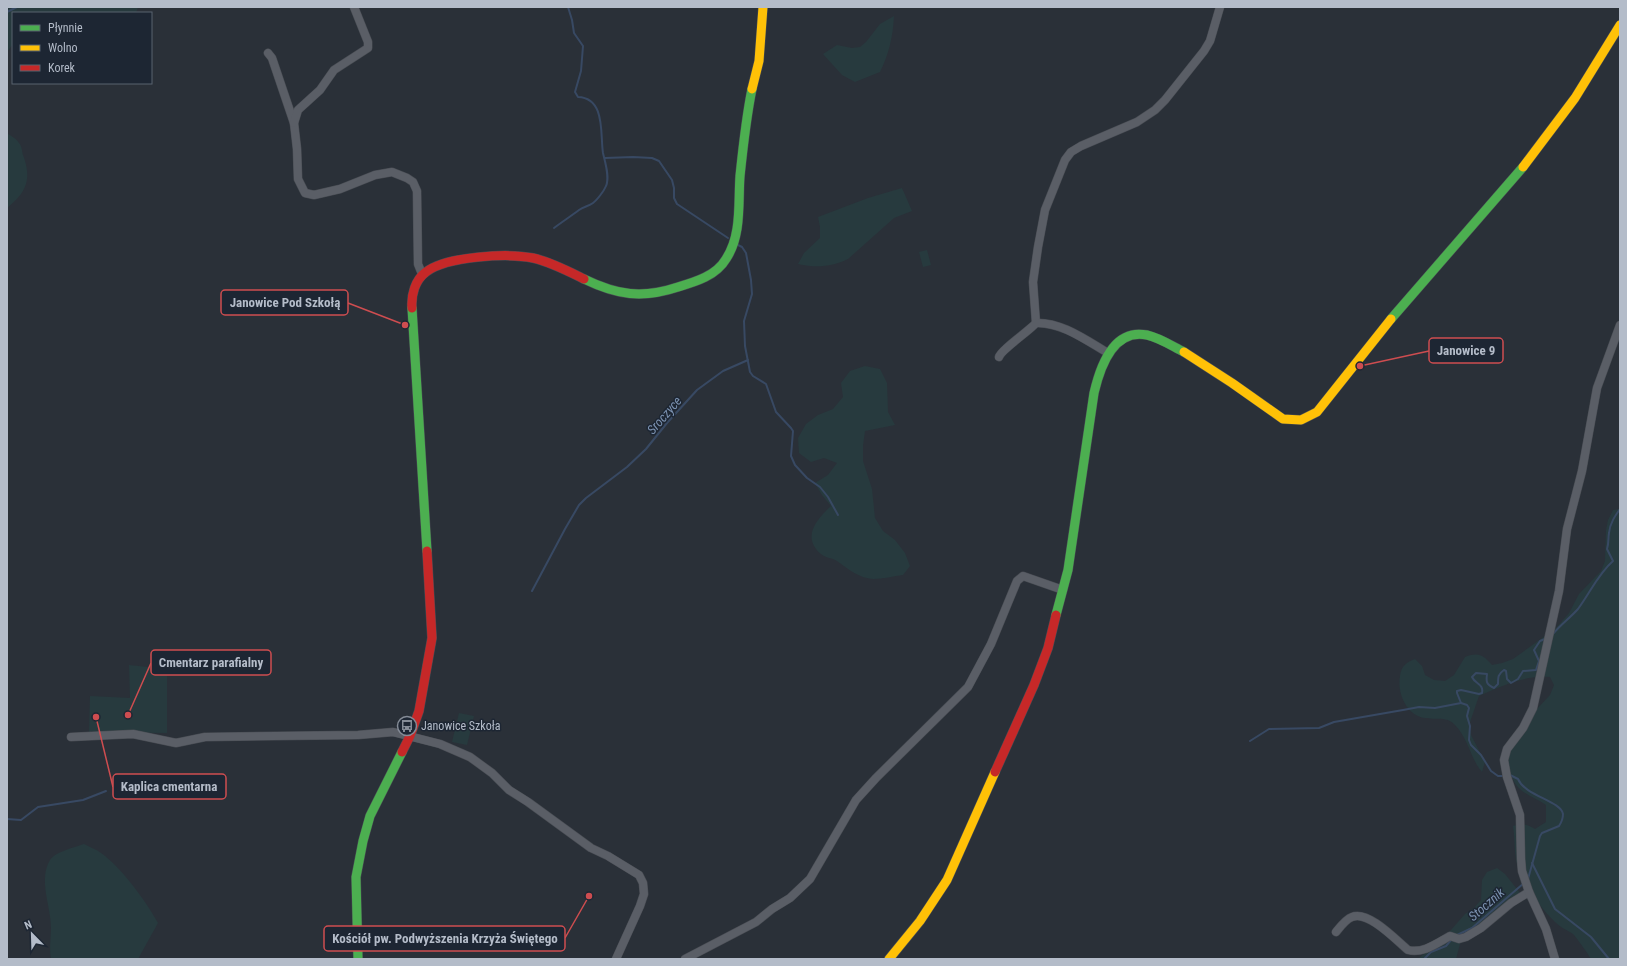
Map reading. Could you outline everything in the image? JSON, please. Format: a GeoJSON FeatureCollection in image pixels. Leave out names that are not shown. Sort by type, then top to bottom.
{"type":"FeatureCollection","features":[{"type":"Feature","properties":{"kind":"street"},"geometry":{"type":"LineString","coordinates":[[294,123],[298,110],[320,90],[334,70],[368,48],[368,42],[354,7]]}},
{"type":"Feature","properties":{"kind":"street"},"geometry":{"type":"LineString","coordinates":[[358,959],[356,878],[363,841],[370,816],[410,736],[419,711],[432,638],[411,299],[415,286],[422,274],[431,267],[482,256],[531,258],[558,266],[601,287],[618,293],[644,294],[669,290],[698,282],[714,272],[726,259],[733,244],[740,168],[749,108],[760,58],[763,28],[763,7]]}},
{"type":"Feature","properties":{"kind":"street"},"geometry":{"type":"LineString","coordinates":[[1036,323],[1033,282],[1038,247],[1045,210],[1065,160],[1071,152],[1080,146],[1137,122],[1155,110],[1165,100],[1204,51],[1210,41],[1220,7]]}},
{"type":"Feature","properties":{"kind":"street"},"geometry":{"type":"LineString","coordinates":[[889,959],[913,931],[947,880],[1034,685],[1048,648],[1070,556],[1094,393],[1097,380],[1108,354],[1116,345],[1135,334],[1148,335],[1182,350],[1283,419],[1296,422],[1317,412],[1385,326],[1514,179],[1575,98],[1620,25]]}},
{"type":"Feature","properties":{"kind":"street"},"geometry":{"type":"LineString","coordinates":[[268,53],[272,58],[294,123],[298,179],[305,193],[314,195],[340,189],[375,175],[392,172],[408,178],[413,182],[417,191],[418,264],[422,274]]}},
{"type":"Feature","properties":{"kind":"street"},"geometry":{"type":"LineString","coordinates":[[999,357],[1000,352],[1016,341],[1036,323],[1043,323],[1072,332],[1108,354]]}},
{"type":"Feature","properties":{"kind":"street"},"geometry":{"type":"LineString","coordinates":[[1555,959],[1546,929],[1529,892],[1522,871],[1520,815],[1504,766],[1504,755],[1523,728],[1533,708],[1559,590],[1567,528],[1582,470],[1597,388],[1620,324]]}},
{"type":"Feature","properties":{"kind":"street"},"geometry":{"type":"LineString","coordinates":[[685,959],[756,922],[772,909],[790,898],[810,879],[856,800],[876,778],[968,687],[991,644],[1020,577],[1023,576],[1063,590]]}},
{"type":"Feature","properties":{"kind":"street"},"geometry":{"type":"LineString","coordinates":[[72,737],[133,734],[176,743],[206,737],[358,735],[393,732],[440,744],[470,757],[492,773],[509,790],[591,848],[608,856],[639,875],[643,883],[644,894],[616,959]]}},
{"type":"Feature","properties":{"kind":"street"},"geometry":{"type":"LineString","coordinates":[[1336,932],[1351,917],[1359,915],[1369,918],[1408,950],[1414,952],[1425,950],[1450,936],[1459,939],[1466,938],[1481,928],[1511,902],[1529,892]]}},
{"type":"Feature","properties":{"kind":"green space"},"geometry":{"type":"Polygon","coordinates":[[[7,7],[138,7],[136,12],[12,12],[12,45],[7,52],[7,7]]]}},
{"type":"Feature","properties":{"kind":"green space"},"geometry":{"type":"Polygon","coordinates":[[[894,16],[890,45],[880,72],[855,82],[842,75],[823,54],[837,45],[852,48],[860,47],[866,42],[880,24],[894,16]]]}},
{"type":"Feature","properties":{"kind":"green space"},"geometry":{"type":"Polygon","coordinates":[[[7,133],[17,140],[21,146],[26,164],[27,178],[23,191],[7,208],[7,133]]]}},
{"type":"Feature","properties":{"kind":"green space"},"geometry":{"type":"Polygon","coordinates":[[[902,188],[912,211],[894,218],[848,259],[836,264],[824,266],[798,264],[804,253],[820,238],[818,217],[868,198],[902,188]]]}},
{"type":"Feature","properties":{"kind":"green space"},"geometry":{"type":"Polygon","coordinates":[[[927,250],[931,265],[923,267],[919,252],[927,250]]]}},
{"type":"Feature","properties":{"kind":"green space"},"geometry":{"type":"Polygon","coordinates":[[[865,366],[880,369],[887,383],[888,412],[895,425],[865,431],[863,461],[872,489],[875,518],[883,531],[895,540],[905,553],[910,566],[903,575],[877,579],[858,575],[835,560],[823,555],[815,548],[812,541],[813,528],[816,522],[831,506],[815,483],[828,475],[837,463],[824,458],[811,462],[799,453],[798,438],[806,424],[818,415],[833,409],[843,397],[841,383],[850,371],[865,366]]]}},
{"type":"Feature","properties":{"kind":"green space"},"geometry":{"type":"Polygon","coordinates":[[[1620,509],[1620,959],[1591,959],[1573,934],[1557,924],[1537,902],[1526,885],[1518,868],[1515,856],[1513,826],[1524,824],[1535,829],[1546,822],[1546,805],[1517,786],[1511,774],[1507,755],[1536,710],[1550,695],[1554,685],[1550,677],[1522,679],[1479,696],[1469,725],[1471,735],[1485,762],[1482,772],[1459,729],[1448,720],[1429,719],[1413,713],[1404,702],[1399,683],[1403,667],[1415,659],[1422,666],[1425,675],[1434,680],[1445,681],[1454,675],[1465,657],[1480,655],[1492,665],[1502,663],[1513,659],[1556,628],[1569,613],[1579,594],[1601,571],[1605,561],[1606,530],[1608,520],[1613,510],[1620,509]]]}},
{"type":"Feature","properties":{"kind":"green space"},"geometry":{"type":"Polygon","coordinates":[[[129,665],[167,669],[167,733],[89,732],[90,696],[130,698],[129,665]]]}},
{"type":"Feature","properties":{"kind":"green space"},"geometry":{"type":"Polygon","coordinates":[[[459,713],[474,716],[467,745],[452,742],[459,713]]]}},
{"type":"Feature","properties":{"kind":"green space"},"geometry":{"type":"Polygon","coordinates":[[[84,844],[99,852],[117,867],[140,895],[158,923],[138,959],[51,959],[51,928],[45,885],[47,868],[50,860],[56,855],[84,844]]]}},
{"type":"Feature","properties":{"kind":"green space"},"geometry":{"type":"Polygon","coordinates":[[[1497,868],[1505,874],[1520,893],[1465,936],[1460,944],[1456,959],[1418,959],[1451,930],[1465,914],[1474,908],[1481,900],[1482,880],[1487,872],[1497,868]]]}},
{"type":"Feature","properties":{"kind":"waterway"},"geometry":{"type":"LineString","coordinates":[[7,12],[17,7]]}},
{"type":"Feature","properties":{"kind":"waterway","name":"Sroczyce"},"geometry":{"type":"LineString","coordinates":[[554,228],[581,209],[595,202],[605,188],[608,178],[603,153],[600,119],[597,110],[587,99],[578,97],[575,92],[581,71],[583,46],[574,33],[568,7]]}},
{"type":"Feature","properties":{"kind":"waterway","name":"Sroczyce"},"geometry":{"type":"LineString","coordinates":[[605,158],[652,158],[659,161],[672,180],[674,198],[677,204],[728,238]]}},
{"type":"Feature","properties":{"kind":"waterway"},"geometry":{"type":"LineString","coordinates":[[738,245],[742,247],[746,253],[751,280],[752,294],[744,321],[745,346],[750,372],[753,376],[766,384],[776,412],[793,431],[791,456],[795,465],[807,478],[820,487],[828,497],[838,515]]}},
{"type":"Feature","properties":{"kind":"waterway","name":"Sroczyce"},"geometry":{"type":"LineString","coordinates":[[532,591],[579,505],[627,467],[646,449],[697,390],[723,371],[748,360]]}},
{"type":"Feature","properties":{"kind":"waterway"},"geometry":{"type":"LineString","coordinates":[[1553,634],[1578,609],[1598,578],[1613,561],[1607,549],[1610,529],[1620,509]]}},
{"type":"Feature","properties":{"kind":"waterway"},"geometry":{"type":"LineString","coordinates":[[1502,776],[1498,776],[1491,771],[1481,755],[1471,745],[1469,740],[1470,726],[1467,716],[1469,708],[1467,705],[1461,703],[1457,691],[1461,690],[1479,694],[1482,693],[1481,686],[1472,677],[1476,673],[1487,674],[1487,682],[1494,688],[1498,684],[1499,674],[1504,670],[1506,671],[1507,679],[1511,683],[1518,679],[1523,671],[1536,670],[1539,661],[1534,650],[1540,641],[1545,639]]}},
{"type":"Feature","properties":{"kind":"waterway"},"geometry":{"type":"LineString","coordinates":[[1250,741],[1269,729],[1319,728],[1334,722],[1419,707],[1435,708],[1461,703]]}},
{"type":"Feature","properties":{"kind":"waterway"},"geometry":{"type":"LineString","coordinates":[[1510,775],[1518,779],[1528,790],[1556,805],[1561,809],[1563,814],[1563,818],[1559,826],[1542,833],[1540,836],[1528,879]]}},
{"type":"Feature","properties":{"kind":"waterway"},"geometry":{"type":"LineString","coordinates":[[7,819],[21,820],[38,807],[83,800],[106,791]]}},
{"type":"Feature","properties":{"kind":"waterway"},"geometry":{"type":"LineString","coordinates":[[1532,863],[1555,909],[1591,937],[1609,959]]}},
{"type":"Feature","properties":{"kind":"waterway","name":"Stocznik"},"geometry":{"type":"LineString","coordinates":[[1457,935],[1472,928],[1524,883]]}},
{"type":"Feature","properties":{"kind":"waterway","name":"Stocznik"},"geometry":{"type":"LineString","coordinates":[[1424,959],[1431,952],[1446,946],[1451,940]]}},
{"type":"Feature","properties":{"kind":"traffic: fast"},"geometry":{"type":"LineString","coordinates":[[584,279],[619,292],[630,294],[653,293],[665,291],[705,278],[722,265],[731,250],[737,229],[742,154],[752,89]]}},
{"type":"Feature","properties":{"kind":"traffic: fast"},"geometry":{"type":"LineString","coordinates":[[1391,319],[1523,167]]}},
{"type":"Feature","properties":{"kind":"traffic: fast"},"geometry":{"type":"LineString","coordinates":[[412,308],[427,551]]}},
{"type":"Feature","properties":{"kind":"traffic: fast"},"geometry":{"type":"LineString","coordinates":[[1056,615],[1068,570],[1094,393],[1104,361],[1117,343],[1125,337],[1135,334],[1152,336],[1184,352]]}},
{"type":"Feature","properties":{"kind":"traffic: fast"},"geometry":{"type":"LineString","coordinates":[[358,959],[356,877],[363,841],[370,816],[402,752]]}},
{"type":"Feature","properties":{"kind":"traffic: slow"},"geometry":{"type":"LineString","coordinates":[[752,89],[759,61],[763,7]]}},
{"type":"Feature","properties":{"kind":"traffic: slow"},"geometry":{"type":"LineString","coordinates":[[1523,167],[1575,98],[1620,25]]}},
{"type":"Feature","properties":{"kind":"traffic: slow"},"geometry":{"type":"LineString","coordinates":[[1184,352],[1232,383],[1283,419],[1301,420],[1317,412],[1391,319]]}},
{"type":"Feature","properties":{"kind":"traffic: slow"},"geometry":{"type":"LineString","coordinates":[[889,959],[920,921],[947,880],[995,772]]}},
{"type":"Feature","properties":{"kind":"traffic: jam"},"geometry":{"type":"LineString","coordinates":[[412,308],[414,288],[422,275],[448,262],[462,259],[494,256],[533,258],[553,264],[584,279]]}},
{"type":"Feature","properties":{"kind":"traffic: jam"},"geometry":{"type":"LineString","coordinates":[[402,752],[410,736],[419,711],[432,638],[427,551]]}},
{"type":"Feature","properties":{"kind":"traffic: jam"},"geometry":{"type":"LineString","coordinates":[[995,772],[1034,685],[1048,648],[1056,615]]}},
{"type":"Feature","properties":{"kind":"place","name":"Janowice Pod Szkołą"},"geometry":{"type":"Point","coordinates":[405,325]}},
{"type":"Feature","properties":{"kind":"place","name":"Janowice 9"},"geometry":{"type":"Point","coordinates":[1360,366]}},
{"type":"Feature","properties":{"kind":"place","name":"Cmentarz parafialny"},"geometry":{"type":"Point","coordinates":[128,715]}},
{"type":"Feature","properties":{"kind":"place","name":"Kaplica cmentarna"},"geometry":{"type":"Point","coordinates":[96,717]}},
{"type":"Feature","properties":{"kind":"place","name":"Janowice Szkoła"},"geometry":{"type":"Point","coordinates":[407,726]}},
{"type":"Feature","properties":{"kind":"place","name":"Kościół pw. Podwyższenia Krzyża Świętego"},"geometry":{"type":"Point","coordinates":[589,896]}}]}
